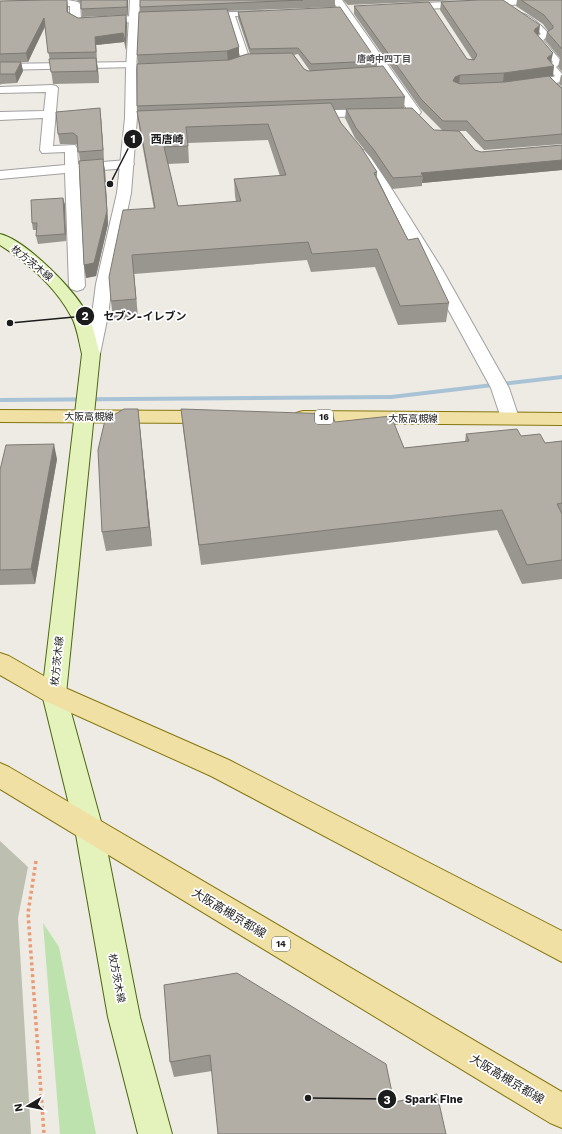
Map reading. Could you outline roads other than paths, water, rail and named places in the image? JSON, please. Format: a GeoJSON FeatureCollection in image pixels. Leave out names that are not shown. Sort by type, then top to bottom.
{"type":"FeatureCollection","features":[{"type":"Feature","properties":{"kind":"main road","name":"枚方茨木線"},"geometry":{"type":"LineString","coordinates":[[0,238],[21,252],[52,278],[80,316],[91,354],[54,694],[89,829],[124,1017],[155,1134]]}},
{"type":"Feature","properties":{"kind":"main road","name":"大阪高槻線"},"geometry":{"type":"LineString","coordinates":[[0,416],[227,417]]}},
{"type":"Feature","properties":{"kind":"main road","name":"大阪高槻線"},"geometry":{"type":"LineString","coordinates":[[290,417],[562,419]]}},
{"type":"Feature","properties":{"kind":"main road"},"geometry":{"type":"LineString","coordinates":[[0,663],[54,694],[220,768],[562,947]]}},
{"type":"Feature","properties":{"kind":"main road","name":"大阪高槻京都線"},"geometry":{"type":"LineString","coordinates":[[0,775],[562,1111]]}},
{"type":"Feature","properties":{"kind":"street"},"geometry":{"type":"LineString","coordinates":[[91,354],[100,315],[104,284],[124,193],[131,122],[134,68],[129,33],[137,19],[135,0]]}},
{"type":"Feature","properties":{"kind":"street"},"geometry":{"type":"LineString","coordinates":[[394,7],[433,9],[501,2],[551,0]]}},
{"type":"Feature","properties":{"kind":"street"},"geometry":{"type":"LineString","coordinates":[[0,5],[28,2],[75,4],[75,20],[79,22],[137,19]]}},
{"type":"Feature","properties":{"kind":"street"},"geometry":{"type":"LineString","coordinates":[[338,6],[358,9]]}},
{"type":"Feature","properties":{"kind":"street"},"geometry":{"type":"LineString","coordinates":[[338,6],[383,72],[424,122]]}},
{"type":"Feature","properties":{"kind":"street"},"geometry":{"type":"LineString","coordinates":[[0,68],[134,68]]}},
{"type":"Feature","properties":{"kind":"street"},"geometry":{"type":"LineString","coordinates":[[511,86],[550,82],[562,79]]}},
{"type":"Feature","properties":{"kind":"street"},"geometry":{"type":"LineString","coordinates":[[0,90],[52,88],[46,150],[71,148],[77,286]]}},
{"type":"Feature","properties":{"kind":"street"},"geometry":{"type":"LineString","coordinates":[[321,115],[338,120],[415,112]]}},
{"type":"Feature","properties":{"kind":"street"},"geometry":{"type":"LineString","coordinates":[[0,116],[50,114]]}},
{"type":"Feature","properties":{"kind":"street"},"geometry":{"type":"LineString","coordinates":[[131,122],[146,122]]}},
{"type":"Feature","properties":{"kind":"street"},"geometry":{"type":"LineString","coordinates":[[352,146],[366,161],[381,183],[434,269],[500,388],[510,418]]}},
{"type":"Feature","properties":{"kind":"street"},"geometry":{"type":"LineString","coordinates":[[0,175],[127,164]]}},
{"type":"Feature","properties":{"kind":"street"},"geometry":{"type":"LineString","coordinates":[[59,287],[104,284]]}},
{"type":"Feature","properties":{"kind":"lane"},"geometry":{"type":"LineString","coordinates":[[501,2],[539,27],[546,35],[538,39],[558,62],[551,67],[560,77],[550,82],[562,92]]}},
{"type":"Feature","properties":{"kind":"lane"},"geometry":{"type":"LineString","coordinates":[[194,16],[230,14],[245,10],[268,12]]}},
{"type":"Feature","properties":{"kind":"lane"},"geometry":{"type":"LineString","coordinates":[[222,65],[250,60],[230,14]]}},
{"type":"Feature","properties":{"kind":"waterway"},"geometry":{"type":"LineString","coordinates":[[0,400],[391,397],[562,377]]}},
{"type":"Feature","properties":{"kind":"place","name":"西唐崎"},"geometry":{"type":"Point","coordinates":[110,184]}},
{"type":"Feature","properties":{"kind":"place","name":"セブン-イレブン"},"geometry":{"type":"Point","coordinates":[10,323]}},
{"type":"Feature","properties":{"kind":"place","name":"Spark Fine"},"geometry":{"type":"Point","coordinates":[308,1098]}},
{"type":"Feature","properties":{"kind":"district","name":"唐崎中四丁目"},"geometry":{"type":"Point","coordinates":[384,59]}}]}
